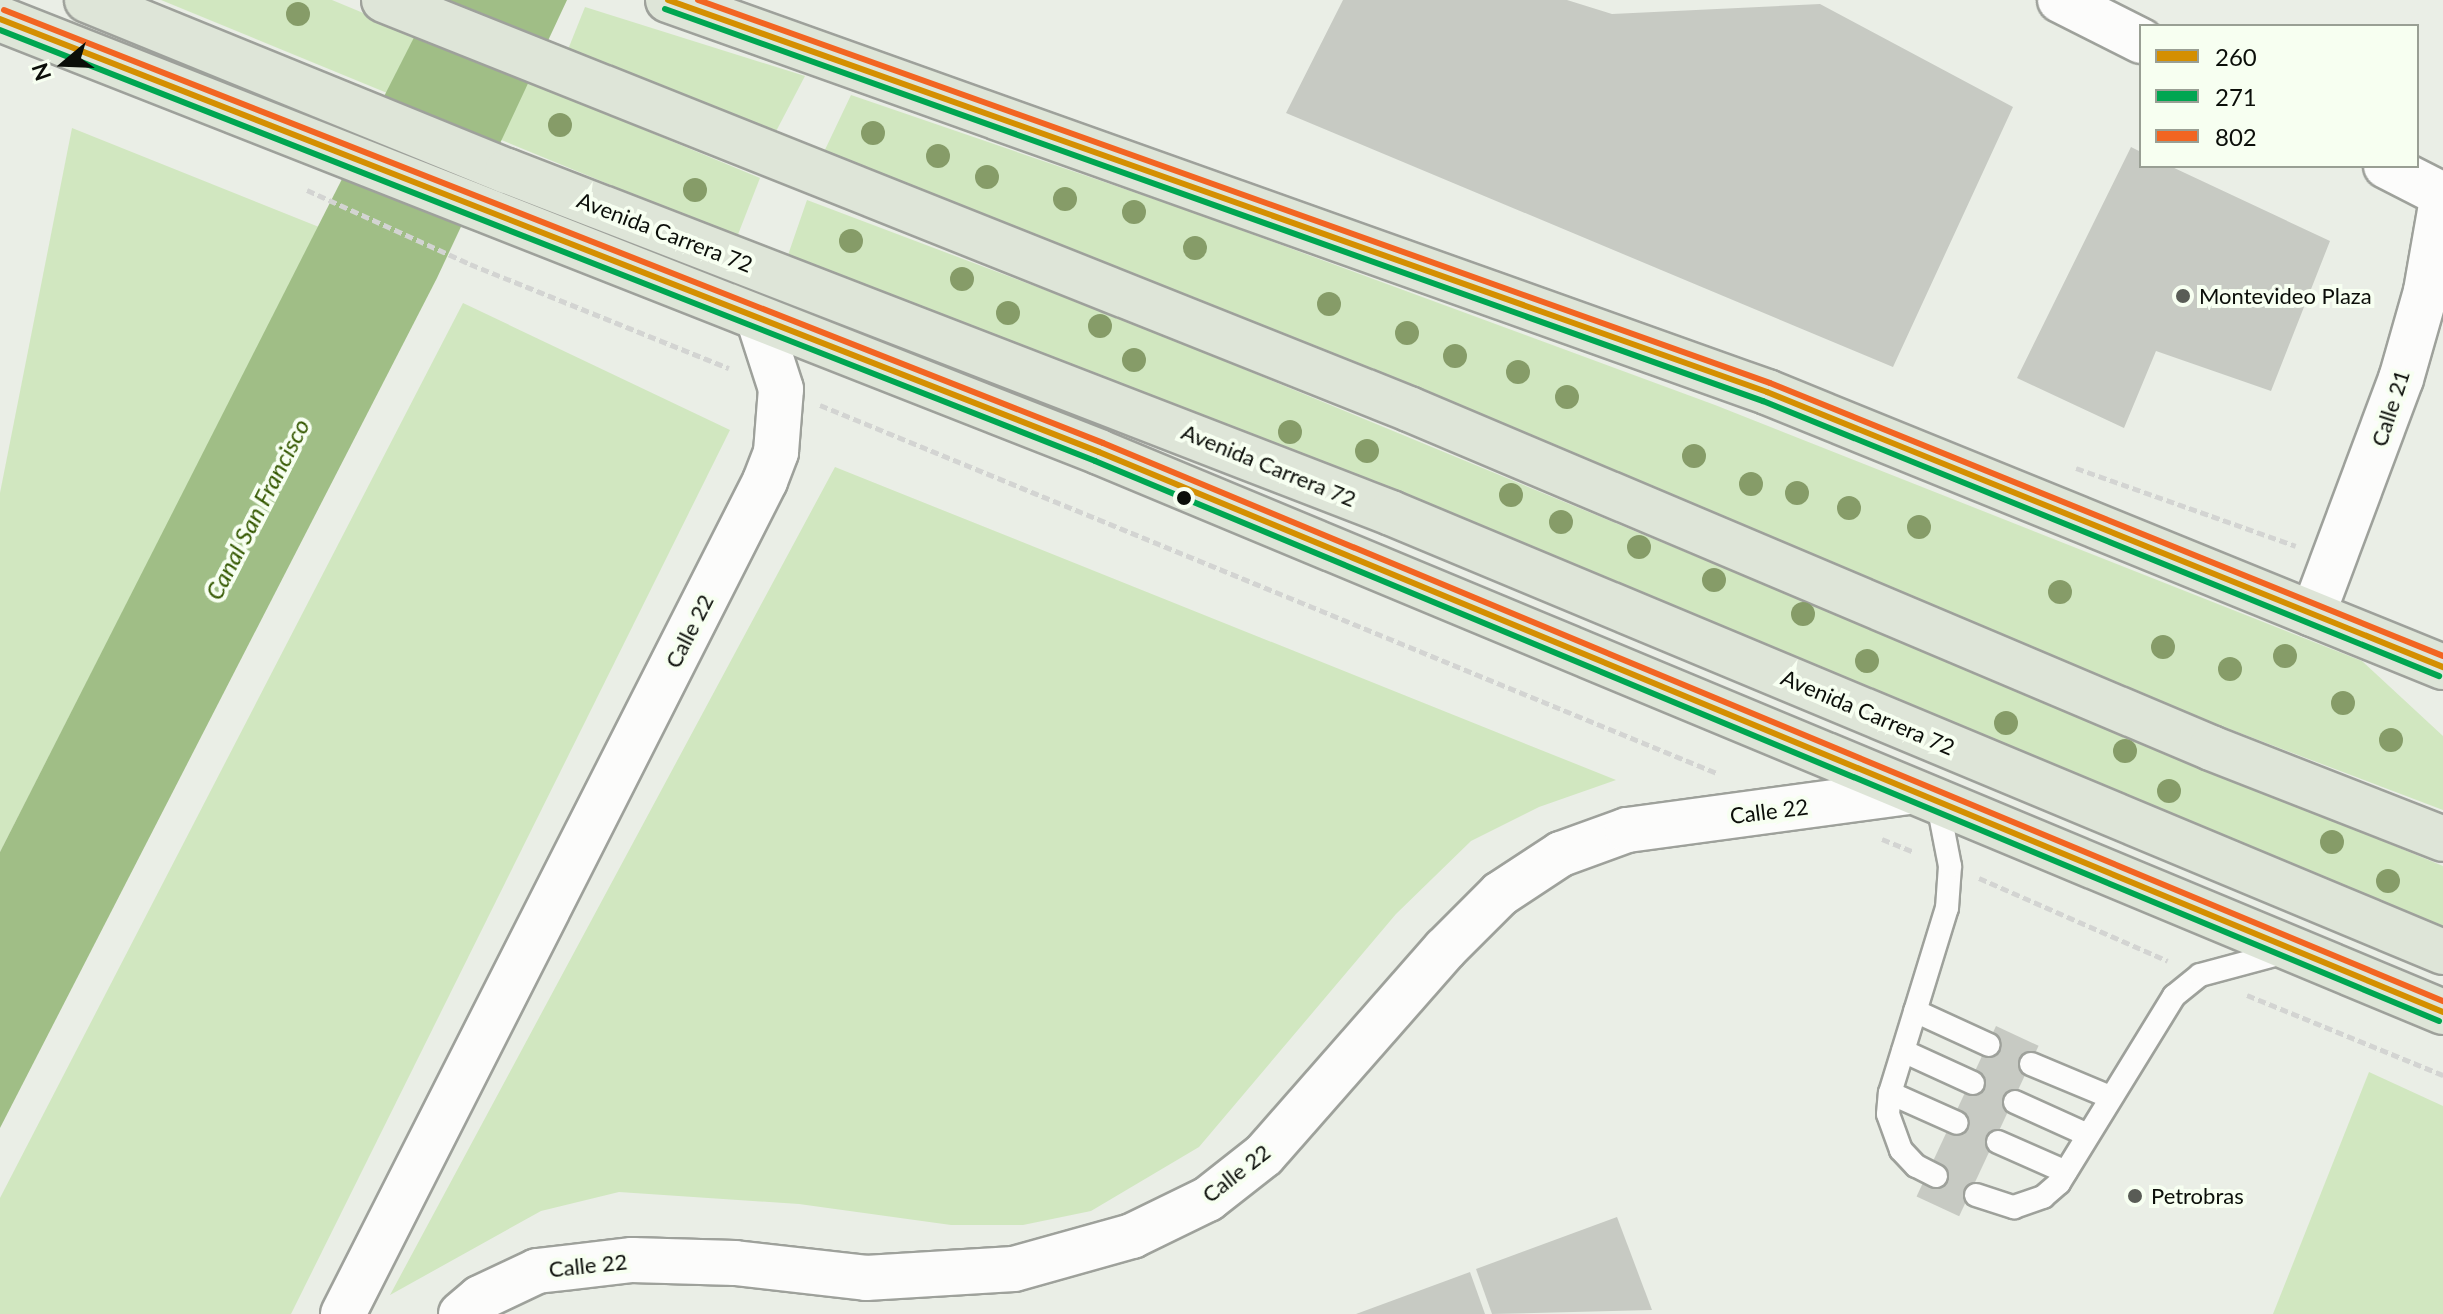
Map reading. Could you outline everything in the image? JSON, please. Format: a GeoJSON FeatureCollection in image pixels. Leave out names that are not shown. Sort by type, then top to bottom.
{"type":"FeatureCollection","features":[{"type":"Feature","properties":{"kind":"highway","name":"Avenida Carrera 72"},"geometry":{"type":"LineString","coordinates":[[87,0],[507,171],[1164,423],[2443,952]]}},
{"type":"Feature","properties":{"kind":"highway"},"geometry":{"type":"LineString","coordinates":[[384,0],[1409,409],[2211,748],[2443,839]]}},
{"type":"Feature","properties":{"kind":"highway"},"geometry":{"type":"LineString","coordinates":[[668,0],[734,10],[1767,392],[2443,667]]}},
{"type":"Feature","properties":{"kind":"highway","name":"Avenida Carrera 72"},"geometry":{"type":"LineString","coordinates":[[0,19],[1217,502],[1922,798],[2443,1012]]}},
{"type":"Feature","properties":{"kind":"highway"},"geometry":{"type":"LineString","coordinates":[[1164,423],[1217,502]]}},
{"type":"Feature","properties":{"kind":"highway"},"geometry":{"type":"LineString","coordinates":[[2395,648],[2443,692]]}},
{"type":"Feature","properties":{"kind":"street"},"geometry":{"type":"LineString","coordinates":[[2060,0],[2139,40]]}},
{"type":"Feature","properties":{"kind":"street"},"geometry":{"type":"LineString","coordinates":[[2390,168],[2443,194]]}},
{"type":"Feature","properties":{"kind":"street","name":"Calle 21"},"geometry":{"type":"LineString","coordinates":[[2313,614],[2428,328],[2443,194]]}},
{"type":"Feature","properties":{"kind":"street","name":"Calle 22"},"geometry":{"type":"LineString","coordinates":[[343,1314],[765,481],[776,452],[781,389],[759,321]]}},
{"type":"Feature","properties":{"kind":"street","name":"Calle 22"},"geometry":{"type":"LineString","coordinates":[[461,1314],[480,1298],[537,1271],[632,1260],[735,1263],[866,1278],[1014,1269],[1132,1236],[1208,1199],[1264,1155],[1445,949],[1500,894],[1561,854],[1627,830],[1922,798]]}},
{"type":"Feature","properties":{"kind":"lane"},"geometry":{"type":"LineString","coordinates":[[1922,798],[1950,866],[1947,908],[1890,1093],[1888,1114],[1901,1150],[1916,1166],[1936,1176]]}},
{"type":"Feature","properties":{"kind":"lane"},"geometry":{"type":"LineString","coordinates":[[1976,1195],[2014,1207],[2028,1205],[2043,1197],[2066,1172],[2161,1011],[2200,975],[2290,951]]}},
{"type":"Feature","properties":{"kind":"lane"},"geometry":{"type":"LineString","coordinates":[[1915,1011],[1989,1045]]}},
{"type":"Feature","properties":{"kind":"lane"},"geometry":{"type":"LineString","coordinates":[[1903,1051],[1973,1083]]}},
{"type":"Feature","properties":{"kind":"lane"},"geometry":{"type":"LineString","coordinates":[[2031,1064],[2110,1097]]}},
{"type":"Feature","properties":{"kind":"lane"},"geometry":{"type":"LineString","coordinates":[[1890,1093],[1957,1123]]}},
{"type":"Feature","properties":{"kind":"lane"},"geometry":{"type":"LineString","coordinates":[[2015,1102],[2088,1135]]}},
{"type":"Feature","properties":{"kind":"lane"},"geometry":{"type":"LineString","coordinates":[[1998,1142],[2066,1172]]}},
{"type":"Feature","properties":{"kind":"path"},"geometry":{"type":"LineString","coordinates":[[298,185],[470,264],[1728,777]]}},
{"type":"Feature","properties":{"kind":"path"},"geometry":{"type":"LineString","coordinates":[[2063,464],[2334,560]]}},
{"type":"Feature","properties":{"kind":"path"},"geometry":{"type":"LineString","coordinates":[[1878,838],[2443,1075]]}},
{"type":"Feature","properties":{"kind":"shaded area"},"geometry":{"type":"Polygon","coordinates":[[[161,0],[332,0],[760,178],[737,237],[161,0]]]}},
{"type":"Feature","properties":{"kind":"shaded area"},"geometry":{"type":"Polygon","coordinates":[[[585,7],[805,76],[772,139],[565,57],[585,7]]]}},
{"type":"Feature","properties":{"kind":"shaded area"},"geometry":{"type":"Polygon","coordinates":[[[851,95],[1189,211],[1715,405],[2362,661],[2443,736],[2443,810],[2169,706],[1383,375],[822,156],[851,95]]]}},
{"type":"Feature","properties":{"kind":"shaded area"},"geometry":{"type":"Polygon","coordinates":[[[72,128],[319,227],[0,852],[0,493],[72,128]]]}},
{"type":"Feature","properties":{"kind":"shaded area"},"geometry":{"type":"Polygon","coordinates":[[[807,200],[1135,324],[2443,866],[2443,933],[1993,756],[1454,515],[788,255],[807,200]]]}},
{"type":"Feature","properties":{"kind":"shaded area"},"geometry":{"type":"Polygon","coordinates":[[[463,303],[730,430],[291,1314],[0,1314],[0,1198],[463,303]]]}},
{"type":"Feature","properties":{"kind":"shaded area"},"geometry":{"type":"Polygon","coordinates":[[[835,467],[1616,780],[1539,807],[1471,841],[1396,914],[1199,1147],[1091,1211],[1023,1225],[951,1225],[799,1204],[619,1192],[541,1211],[390,1295],[835,467]]]}},
{"type":"Feature","properties":{"kind":"shaded area"},"geometry":{"type":"Polygon","coordinates":[[[2369,1072],[2443,1106],[2443,1314],[2273,1314],[2369,1072]]]}},
{"type":"Feature","properties":{"kind":"water","name":"Canal San Francisco"},"geometry":{"type":"Polygon","coordinates":[[[433,0],[567,0],[437,278],[0,1128],[0,852],[433,0]]]}},
{"type":"Feature","properties":{"kind":"building"},"geometry":{"type":"Polygon","coordinates":[[[1343,0],[1567,0],[1612,14],[1820,4],[2013,107],[1893,367],[1286,113],[1343,0]]]}},
{"type":"Feature","properties":{"kind":"building","name":"Montevideo Plaza"},"geometry":{"type":"Polygon","coordinates":[[[2131,147],[2139,151],[2139,168],[2174,168],[2330,241],[2271,391],[2156,351],[2124,428],[2017,378],[2131,147]]]}},
{"type":"Feature","properties":{"kind":"building"},"geometry":{"type":"Polygon","coordinates":[[[1996,1026],[2039,1046],[1959,1216],[1917,1196],[1996,1026]]]}},
{"type":"Feature","properties":{"kind":"building"},"geometry":{"type":"Polygon","coordinates":[[[1617,1217],[1652,1310],[1492,1314],[1476,1269],[1617,1217]]]}},
{"type":"Feature","properties":{"kind":"building"},"geometry":{"type":"Polygon","coordinates":[[[1470,1272],[1485,1314],[1356,1314],[1470,1272]]]}},
{"type":"Feature","properties":{"kind":"transit line","name":"260"},"geometry":{"type":"LineString","coordinates":[[668,0],[1767,392],[2443,667]]}},
{"type":"Feature","properties":{"kind":"transit line","name":"802"},"geometry":{"type":"LineString","coordinates":[[698,0],[1770,383],[2443,656]]}},
{"type":"Feature","properties":{"kind":"transit line","name":"271"},"geometry":{"type":"LineString","coordinates":[[665,9],[1763,401],[2439,676]]}},
{"type":"Feature","properties":{"kind":"transit line","name":"802"},"geometry":{"type":"LineString","coordinates":[[4,10],[1103,443],[2443,1001]]}},
{"type":"Feature","properties":{"kind":"transit line","name":"260"},"geometry":{"type":"LineString","coordinates":[[0,19],[1099,452],[2443,1012]]}},
{"type":"Feature","properties":{"kind":"transit line","name":"271"},"geometry":{"type":"LineString","coordinates":[[0,30],[1095,461],[2439,1021]]}},
{"type":"Feature","properties":{"kind":"place","name":"Montevideo Plaza"},"geometry":{"type":"Point","coordinates":[2183,296]}},
{"type":"Feature","properties":{"kind":"place","name":"Petrobras"},"geometry":{"type":"Point","coordinates":[2135,1196]}}]}
